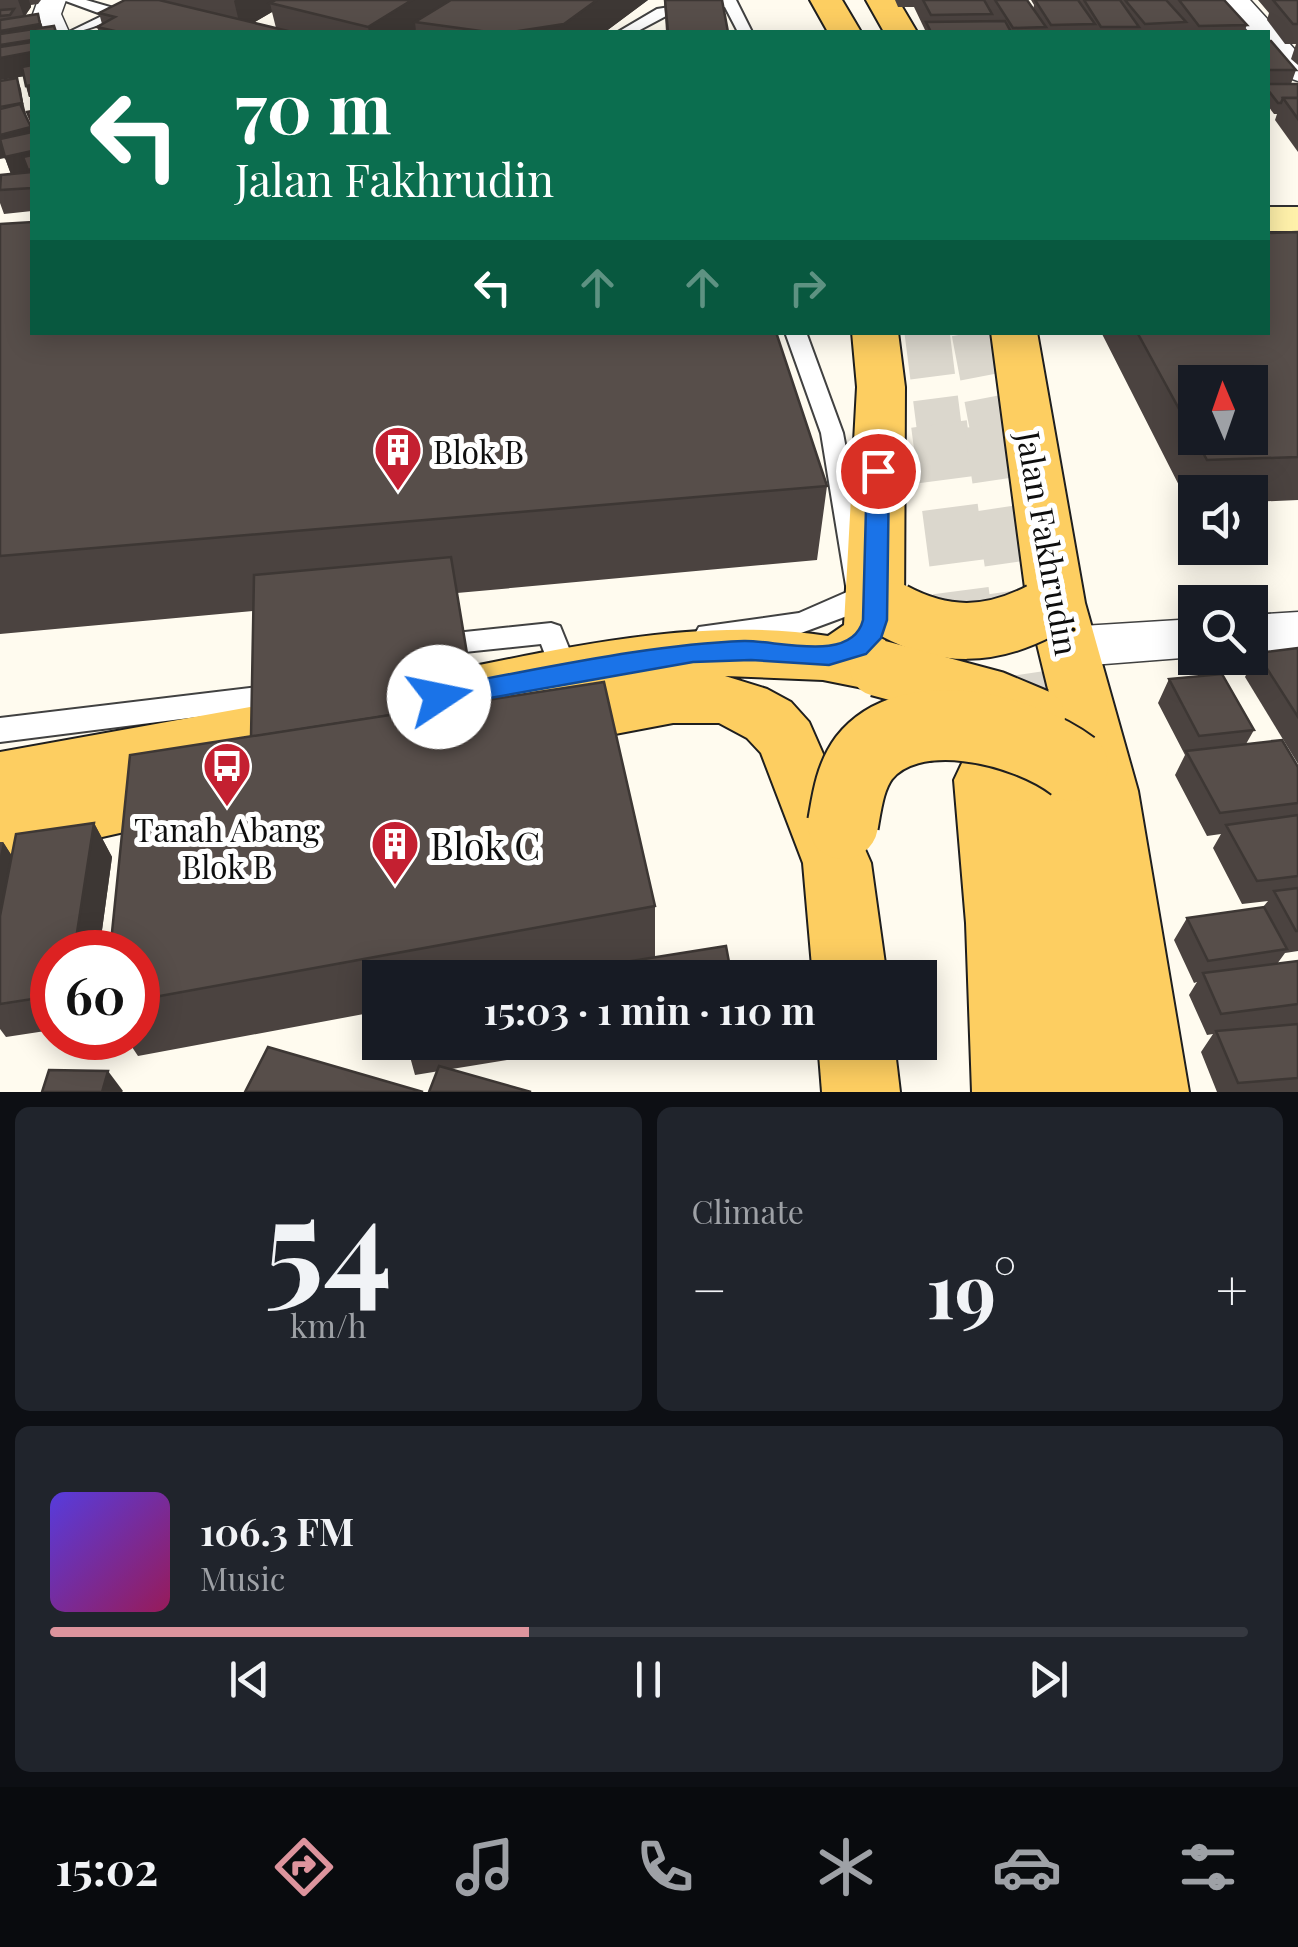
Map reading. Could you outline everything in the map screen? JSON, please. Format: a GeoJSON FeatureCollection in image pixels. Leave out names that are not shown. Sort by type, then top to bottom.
{"type":"FeatureCollection","features":[{"type":"Feature","properties":{"kind":"main road"},"geometry":{"type":"LineString","coordinates":[[860,0],[875,30]]}},
{"type":"Feature","properties":{"kind":"main road"},"geometry":{"type":"LineString","coordinates":[[882,0],[899,30]]}},
{"type":"Feature","properties":{"kind":"main road"},"geometry":{"type":"LineString","coordinates":[[810,14],[840,30]]}},
{"type":"Feature","properties":{"kind":"main road"},"geometry":{"type":"LineString","coordinates":[[1270,219],[1298,219]]}},
{"type":"Feature","properties":{"kind":"main road"},"geometry":{"type":"LineString","coordinates":[[1270,238],[1298,238]]}},
{"type":"Feature","properties":{"kind":"main road"},"geometry":{"type":"LineString","coordinates":[[853,662],[885,603],[855,434],[881,387],[874,335]]}},
{"type":"Feature","properties":{"kind":"main road","name":"Jalan Fakhrudin"},"geometry":{"type":"LineString","coordinates":[[1014,335],[1054,621],[1083,1092]]}},
{"type":"Feature","properties":{"kind":"main road"},"geometry":{"type":"LineString","coordinates":[[885,603],[941,630],[979,634],[1054,621]]}},
{"type":"Feature","properties":{"kind":"main road"},"geometry":{"type":"LineString","coordinates":[[840,844],[787,740],[769,720],[745,706],[719,699],[438,689],[554,661],[751,650],[853,662],[994,698],[1060,767],[1150,1092]]}},
{"type":"Feature","properties":{"kind":"main road"},"geometry":{"type":"LineString","coordinates":[[849,960],[840,844],[858,767],[877,745],[912,732],[987,729],[1020,736],[1060,767]]}},
{"type":"Feature","properties":{"kind":"main road"},"geometry":{"type":"LineString","coordinates":[[0,779],[250,757],[0,832]]}},
{"type":"Feature","properties":{"kind":"main road","name":"Jalan Fakhrudin"},"geometry":{"type":"LineString","coordinates":[[1011,1092],[1002,924],[1060,767]]}},
{"type":"Feature","properties":{"kind":"main road"},"geometry":{"type":"LineString","coordinates":[[858,1060],[861,1092]]}},
{"type":"Feature","properties":{"kind":"street"},"geometry":{"type":"LineString","coordinates":[[52,0],[47,14],[55,30]]}},
{"type":"Feature","properties":{"kind":"street"},"geometry":{"type":"LineString","coordinates":[[1235,0],[1261,30]]}},
{"type":"Feature","properties":{"kind":"street"},"geometry":{"type":"LineString","coordinates":[[1054,621],[1178,636]]}},
{"type":"Feature","properties":{"kind":"street"},"geometry":{"type":"LineString","coordinates":[[1268,632],[1298,630]]}},
{"type":"Feature","properties":{"kind":"lane"},"geometry":{"type":"LineString","coordinates":[[73,30],[70,0],[178,30]]}},
{"type":"Feature","properties":{"kind":"lane"},"geometry":{"type":"LineString","coordinates":[[78,30],[147,0]]}},
{"type":"Feature","properties":{"kind":"lane"},"geometry":{"type":"LineString","coordinates":[[630,30],[662,12],[729,1],[744,30]]}},
{"type":"Feature","properties":{"kind":"lane"},"geometry":{"type":"LineString","coordinates":[[554,661],[800,623],[857,602],[860,592],[855,434],[797,335]]}},
{"type":"Feature","properties":{"kind":"lane"},"geometry":{"type":"LineString","coordinates":[[0,730],[310,691]]}},
{"type":"Feature","properties":{"kind":"building"},"geometry":{"type":"Polygon","coordinates":[[[125,0],[159,0],[284,30],[110,30],[97,27],[115,17],[99,13],[125,0]]]}},
{"type":"Feature","properties":{"kind":"building"},"geometry":{"type":"Polygon","coordinates":[[[412,0],[368,27],[270,3],[412,0]]]}},
{"type":"Feature","properties":{"kind":"building"},"geometry":{"type":"Polygon","coordinates":[[[451,0],[597,0],[564,24],[525,30],[473,30],[415,22],[451,0]]]}},
{"type":"Feature","properties":{"kind":"building"},"geometry":{"type":"Polygon","coordinates":[[[665,0],[722,0],[728,30],[668,30],[665,0]]]}},
{"type":"Feature","properties":{"kind":"building"},"geometry":{"type":"Polygon","coordinates":[[[923,0],[984,0],[992,14],[931,15],[923,0]]]}},
{"type":"Feature","properties":{"kind":"building"},"geometry":{"type":"Polygon","coordinates":[[[995,0],[1027,0],[1046,27],[1013,28],[995,0]]]}},
{"type":"Feature","properties":{"kind":"building"},"geometry":{"type":"Polygon","coordinates":[[[1035,0],[1078,0],[1095,24],[1051,25],[1035,0]]]}},
{"type":"Feature","properties":{"kind":"building"},"geometry":{"type":"Polygon","coordinates":[[[1084,0],[1120,0],[1139,27],[1101,27],[1084,0]]]}},
{"type":"Feature","properties":{"kind":"building"},"geometry":{"type":"Polygon","coordinates":[[[1125,0],[1166,0],[1186,22],[1145,24],[1125,0]]]}},
{"type":"Feature","properties":{"kind":"building"},"geometry":{"type":"Polygon","coordinates":[[[1179,0],[1224,0],[1247,25],[1199,26],[1179,0]]]}},
{"type":"Feature","properties":{"kind":"building"},"geometry":{"type":"Polygon","coordinates":[[[1273,0],[1298,0],[1298,24],[1293,24],[1273,0]]]}},
{"type":"Feature","properties":{"kind":"building"},"geometry":{"type":"Polygon","coordinates":[[[14,9],[10,15],[0,16],[0,10],[14,9]]]}},
{"type":"Feature","properties":{"kind":"building"},"geometry":{"type":"Polygon","coordinates":[[[38,14],[40,24],[0,31],[0,20],[38,14]]]}},
{"type":"Feature","properties":{"kind":"building"},"geometry":{"type":"Polygon","coordinates":[[[1005,21],[1010,30],[930,30],[926,22],[1005,21]]]}},
{"type":"Feature","properties":{"kind":"building"},"geometry":{"type":"Polygon","coordinates":[[[54,26],[55,30],[30,30],[30,40],[0,45],[0,34],[54,26]]]}},
{"type":"Feature","properties":{"kind":"building"},"geometry":{"type":"Polygon","coordinates":[[[1270,41],[1271,41],[1296,70],[1270,70],[1270,41]]]}},
{"type":"Feature","properties":{"kind":"building"},"geometry":{"type":"Polygon","coordinates":[[[30,42],[30,52],[0,58],[0,47],[30,42]]]}},
{"type":"Feature","properties":{"kind":"building"},"geometry":{"type":"Polygon","coordinates":[[[30,65],[30,85],[26,86],[22,67],[30,65]]]}},
{"type":"Feature","properties":{"kind":"building"},"geometry":{"type":"Polygon","coordinates":[[[17,78],[22,103],[0,107],[0,81],[17,78]]]}},
{"type":"Feature","properties":{"kind":"building"},"geometry":{"type":"Polygon","coordinates":[[[1270,84],[1298,84],[1298,98],[1283,98],[1278,103],[1270,93],[1270,84]]]}},
{"type":"Feature","properties":{"kind":"building"},"geometry":{"type":"Polygon","coordinates":[[[1283,98],[1298,98],[1298,119],[1283,98]]]}},
{"type":"Feature","properties":{"kind":"building"},"geometry":{"type":"Polygon","coordinates":[[[20,104],[30,127],[0,135],[0,109],[20,104]]]}},
{"type":"Feature","properties":{"kind":"building"},"geometry":{"type":"Polygon","coordinates":[[[30,132],[30,151],[5,157],[0,139],[30,132]]]}},
{"type":"Feature","properties":{"kind":"building"},"geometry":{"type":"Polygon","coordinates":[[[30,155],[30,170],[28,170],[23,157],[30,155]]]}},
{"type":"Feature","properties":{"kind":"building"},"geometry":{"type":"Polygon","coordinates":[[[30,172],[30,188],[0,190],[1,175],[30,172]]]}},
{"type":"Feature","properties":{"kind":"building","name":"Blok B"},"geometry":{"type":"Polygon","coordinates":[[[30,222],[30,335],[777,335],[827,486],[0,556],[0,224],[30,222]]]}},
{"type":"Feature","properties":{"kind":"building"},"geometry":{"type":"Polygon","coordinates":[[[1298,232],[1298,457],[1207,460],[1204,455],[1268,455],[1268,365],[1178,365],[1178,407],[1139,335],[1270,335],[1270,233],[1298,232]]]}},
{"type":"Feature","properties":{"kind":"building"},"geometry":{"type":"Polygon","coordinates":[[[451,557],[475,702],[251,737],[254,575],[451,557]]]}},
{"type":"Feature","properties":{"kind":"building"},"geometry":{"type":"Polygon","coordinates":[[[1298,648],[1298,717],[1268,670],[1268,652],[1298,648]]]}},
{"type":"Feature","properties":{"kind":"building"},"geometry":{"type":"Polygon","coordinates":[[[1223,675],[1254,730],[1199,736],[1169,679],[1223,675]]]}},
{"type":"Feature","properties":{"kind":"building","name":"Blok C"},"geometry":{"type":"Polygon","coordinates":[[[604,682],[655,906],[160,996],[160,930],[112,930],[130,755],[604,682]]]}},
{"type":"Feature","properties":{"kind":"building"},"geometry":{"type":"Polygon","coordinates":[[[1282,740],[1298,767],[1298,803],[1220,813],[1186,751],[1282,740]]]}},
{"type":"Feature","properties":{"kind":"building"},"geometry":{"type":"Polygon","coordinates":[[[1298,815],[1298,876],[1257,881],[1226,825],[1298,815]]]}},
{"type":"Feature","properties":{"kind":"building"},"geometry":{"type":"Polygon","coordinates":[[[94,823],[77,930],[30,930],[30,999],[0,1004],[0,916],[16,834],[94,823]]]}},
{"type":"Feature","properties":{"kind":"building"},"geometry":{"type":"Polygon","coordinates":[[[1298,888],[1298,931],[1296,931],[1274,891],[1298,888]]]}},
{"type":"Feature","properties":{"kind":"building"},"geometry":{"type":"Polygon","coordinates":[[[1264,907],[1287,949],[1208,961],[1187,918],[1264,907]]]}},
{"type":"Feature","properties":{"kind":"building"},"geometry":{"type":"Polygon","coordinates":[[[726,946],[729,960],[638,960],[726,946]]]}},
{"type":"Feature","properties":{"kind":"building"},"geometry":{"type":"Polygon","coordinates":[[[1298,961],[1298,1004],[1221,1014],[1203,973],[1298,961]]]}},
{"type":"Feature","properties":{"kind":"building"},"geometry":{"type":"Polygon","coordinates":[[[1298,1024],[1298,1078],[1238,1083],[1216,1031],[1298,1024]]]}},
{"type":"Feature","properties":{"kind":"building"},"geometry":{"type":"Polygon","coordinates":[[[268,1047],[423,1092],[245,1092],[268,1047]]]}},
{"type":"Feature","properties":{"kind":"building"},"geometry":{"type":"Polygon","coordinates":[[[439,1066],[531,1092],[429,1092],[439,1066]]]}},
{"type":"Feature","properties":{"kind":"building"},"geometry":{"type":"Polygon","coordinates":[[[49,1070],[108,1071],[102,1092],[42,1092],[49,1070]]]}},
{"type":"Feature","properties":{"kind":"tunnel"},"geometry":{"type":"LineString","coordinates":[[927,335],[939,426]]}},
{"type":"Feature","properties":{"kind":"tunnel"},"geometry":{"type":"LineString","coordinates":[[975,335],[992,426]]}},
{"type":"Feature","properties":{"kind":"tunnel"},"geometry":{"type":"LineString","coordinates":[[939,424],[978,722]]}},
{"type":"Feature","properties":{"kind":"tunnel"},"geometry":{"type":"LineString","coordinates":[[992,424],[1036,722]]}},
{"type":"Feature","properties":{"kind":"tunnel"},"geometry":{"type":"LineString","coordinates":[[978,720],[980,738]]}},
{"type":"Feature","properties":{"kind":"tunnel"},"geometry":{"type":"LineString","coordinates":[[1035,720],[1041,759]]}},
{"type":"Feature","properties":{"kind":"place","name":"Blok B"},"geometry":{"type":"Point","coordinates":[398,492]}},
{"type":"Feature","properties":{"kind":"place","name":"Tanah Abang Blok B"},"geometry":{"type":"Point","coordinates":[227,808]}},
{"type":"Feature","properties":{"kind":"place","name":"Blok C"},"geometry":{"type":"Point","coordinates":[395,886]}},
{"type":"Feature","properties":{"kind":"route"},"geometry":{"type":"LineString","coordinates":[[439,697],[606,665],[693,653],[751,650],[829,656],[858,648],[872,632],[875,620],[878,471]]}}]}
